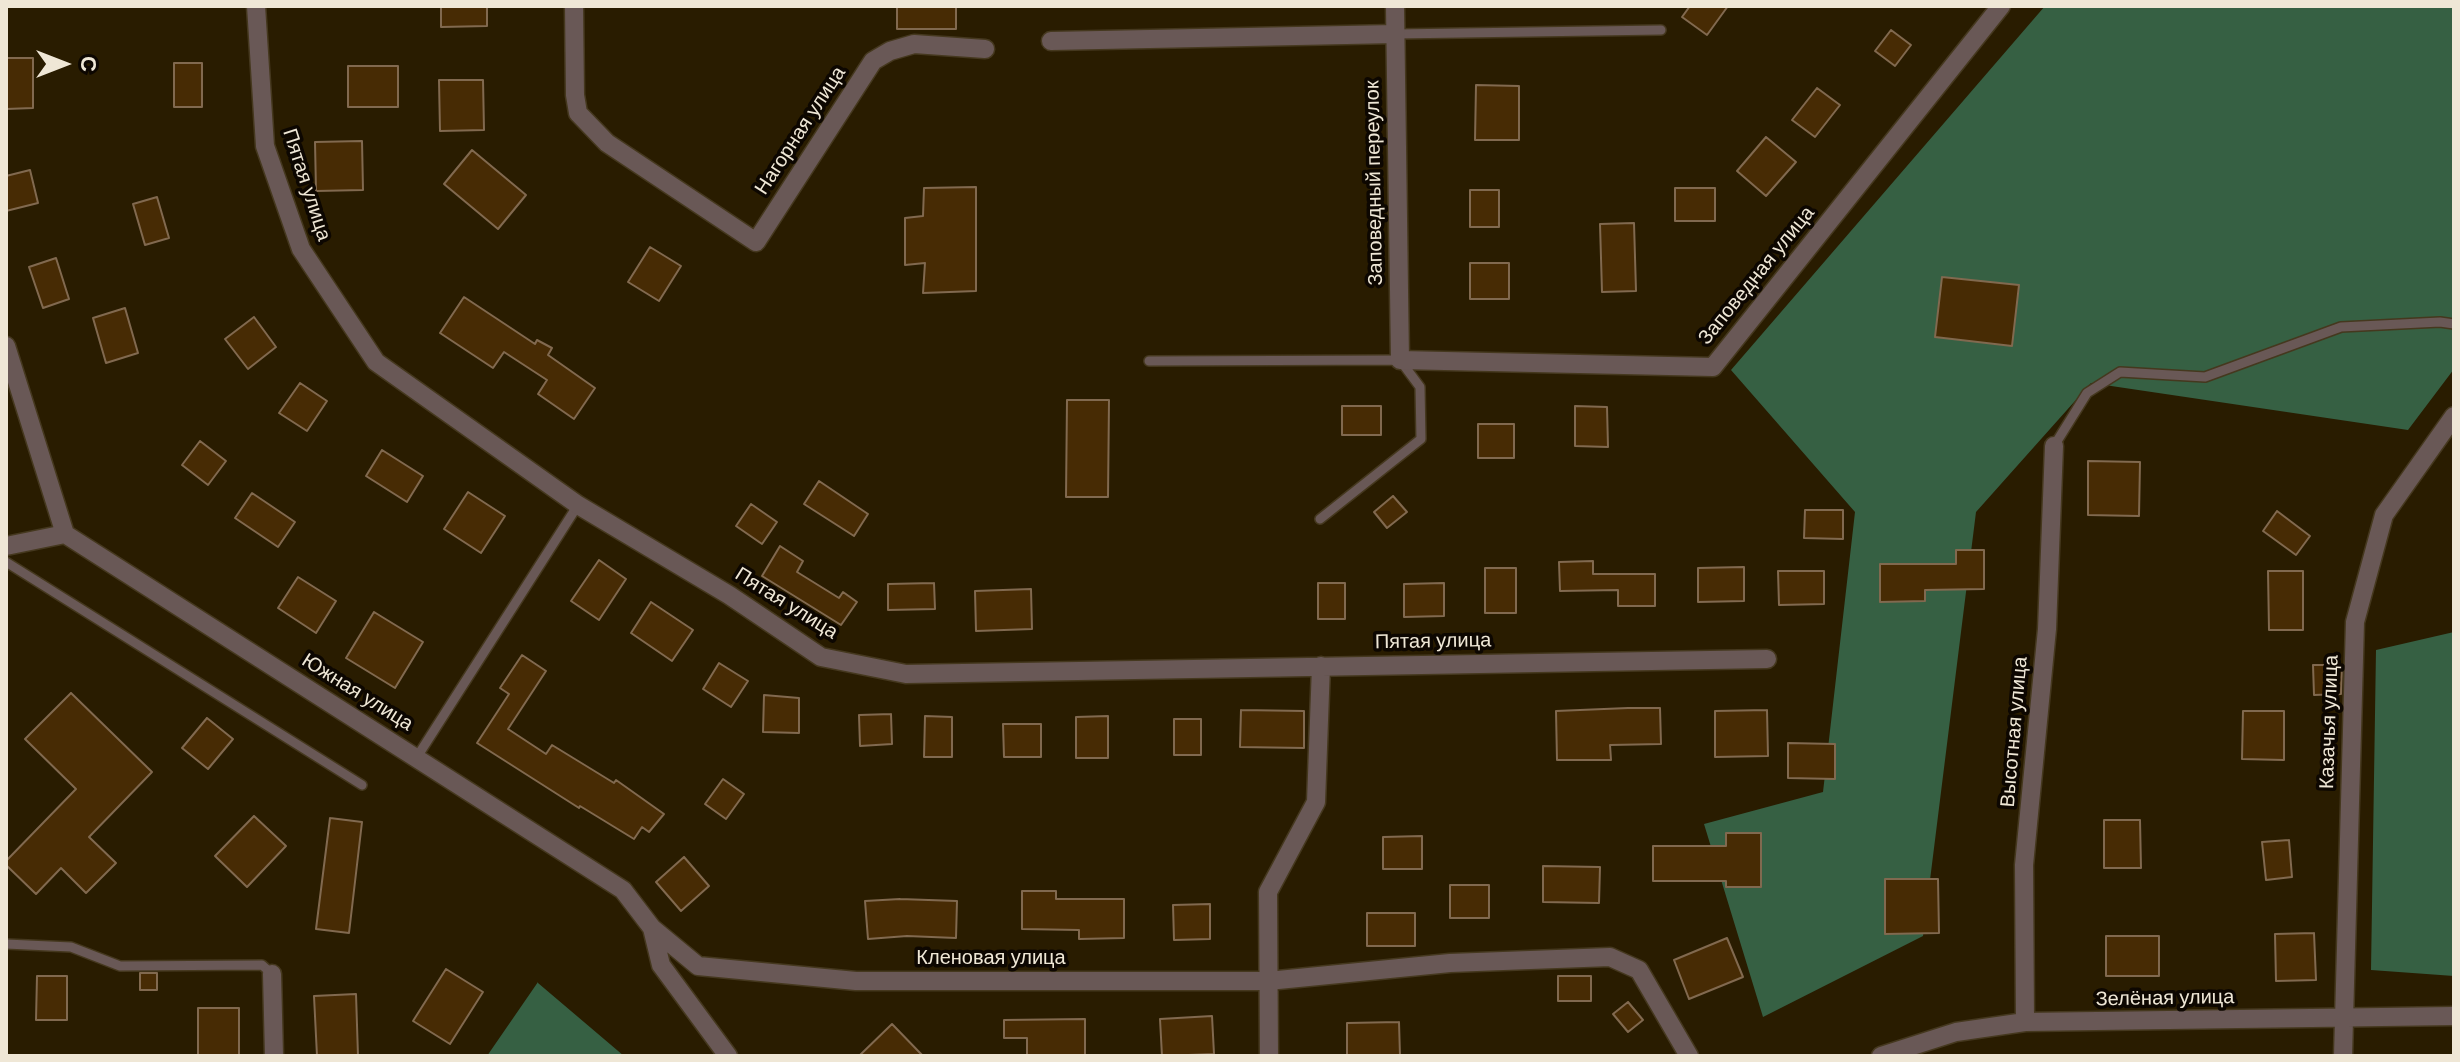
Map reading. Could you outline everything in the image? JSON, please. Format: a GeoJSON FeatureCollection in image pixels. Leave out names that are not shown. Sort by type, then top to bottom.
{"type":"FeatureCollection","features":[{"type":"Feature","properties":{"kind":"street","name":"Пятая улица"},"geometry":{"type":"LineString","coordinates":[[256,6],[265,146],[301,249],[376,362],[578,505],[729,595],[821,657],[906,674],[1767,659]]}},
{"type":"Feature","properties":{"kind":"street","name":"Нагорная улица"},"geometry":{"type":"LineString","coordinates":[[574,6],[578,113],[592,131],[607,143],[756,242],[873,61],[890,51],[914,44],[985,49]]}},
{"type":"Feature","properties":{"kind":"street","name":"Заповедный переулок"},"geometry":{"type":"LineString","coordinates":[[1395,6],[1400,360]]}},
{"type":"Feature","properties":{"kind":"street","name":"Заповедная улица"},"geometry":{"type":"LineString","coordinates":[[1400,360],[1713,367],[2001,6]]}},
{"type":"Feature","properties":{"kind":"street"},"geometry":{"type":"LineString","coordinates":[[1051,41],[1395,34]]}},
{"type":"Feature","properties":{"kind":"street"},"geometry":{"type":"LineString","coordinates":[[6,346],[65,534],[6,546]]}},
{"type":"Feature","properties":{"kind":"street","name":"Казачья улица"},"geometry":{"type":"LineString","coordinates":[[2343,1056],[2355,622],[2384,515],[2454,416]]}},
{"type":"Feature","properties":{"kind":"street","name":"Высотная улица"},"geometry":{"type":"LineString","coordinates":[[2025,1022],[2024,865],[2047,629],[2054,446]]}},
{"type":"Feature","properties":{"kind":"street","name":"Южная улица"},"geometry":{"type":"LineString","coordinates":[[65,534],[623,890],[652,928],[661,965],[728,1056]]}},
{"type":"Feature","properties":{"kind":"street"},"geometry":{"type":"LineString","coordinates":[[1269,1056],[1268,892],[1316,802],[1321,666]]}},
{"type":"Feature","properties":{"kind":"street","name":"Кленовая улица"},"geometry":{"type":"LineString","coordinates":[[652,928],[698,966],[856,981],[1268,981],[1450,963],[1610,957],[1639,970],[1689,1056]]}},
{"type":"Feature","properties":{"kind":"street"},"geometry":{"type":"LineString","coordinates":[[272,974],[274,1056]]}},
{"type":"Feature","properties":{"kind":"street","name":"Зелёная улица"},"geometry":{"type":"LineString","coordinates":[[1881,1056],[1956,1032],[2025,1022],[2454,1016]]}},
{"type":"Feature","properties":{"kind":"lane"},"geometry":{"type":"LineString","coordinates":[[1395,34],[1661,30]]}},
{"type":"Feature","properties":{"kind":"lane"},"geometry":{"type":"LineString","coordinates":[[2054,446],[2087,393],[2120,372],[2205,377],[2341,327],[2454,324]]}},
{"type":"Feature","properties":{"kind":"lane"},"geometry":{"type":"LineString","coordinates":[[1149,361],[1400,360],[1420,387],[1421,439],[1320,519]]}},
{"type":"Feature","properties":{"kind":"lane"},"geometry":{"type":"LineString","coordinates":[[417,757],[578,505]]}},
{"type":"Feature","properties":{"kind":"lane"},"geometry":{"type":"LineString","coordinates":[[6,562],[362,785]]}},
{"type":"Feature","properties":{"kind":"lane"},"geometry":{"type":"LineString","coordinates":[[6,944],[71,947],[120,966],[262,965],[272,974]]}},
{"type":"Feature","properties":{"kind":"green space"},"geometry":{"type":"Polygon","coordinates":[[[2045,6],[2454,6],[2454,369],[2408,430],[2091,383],[1976,512],[1923,936],[1763,1017],[1704,824],[1823,792],[1855,512],[1731,370],[2045,6]]]}},
{"type":"Feature","properties":{"kind":"green space"},"geometry":{"type":"Polygon","coordinates":[[[2454,632],[2454,976],[2371,970],[2376,650],[2454,632]]]}},
{"type":"Feature","properties":{"kind":"green space"},"geometry":{"type":"Polygon","coordinates":[[[538,983],[624,1056],[487,1056],[538,983]]]}},
{"type":"Feature","properties":{"kind":"building"},"geometry":{"type":"Polygon","coordinates":[[[441,6],[487,6],[487,26],[441,27],[441,6]]]}},
{"type":"Feature","properties":{"kind":"building"},"geometry":{"type":"Polygon","coordinates":[[[897,6],[956,6],[956,29],[897,29],[897,6]]]}},
{"type":"Feature","properties":{"kind":"building"},"geometry":{"type":"Polygon","coordinates":[[[1690,6],[1728,6],[1707,35],[1682,17],[1690,6]]]}},
{"type":"Feature","properties":{"kind":"building"},"geometry":{"type":"Polygon","coordinates":[[[1891,30],[1911,45],[1895,66],[1875,51],[1891,30]]]}},
{"type":"Feature","properties":{"kind":"building"},"geometry":{"type":"Polygon","coordinates":[[[6,58],[33,58],[33,108],[6,109],[6,58]]]}},
{"type":"Feature","properties":{"kind":"building"},"geometry":{"type":"Polygon","coordinates":[[[174,63],[202,63],[202,107],[174,107],[174,63]]]}},
{"type":"Feature","properties":{"kind":"building"},"geometry":{"type":"Polygon","coordinates":[[[348,66],[398,66],[398,107],[348,107],[348,66]]]}},
{"type":"Feature","properties":{"kind":"building"},"geometry":{"type":"Polygon","coordinates":[[[439,80],[483,80],[484,130],[440,131],[439,80]]]}},
{"type":"Feature","properties":{"kind":"building"},"geometry":{"type":"Polygon","coordinates":[[[1476,85],[1519,86],[1519,140],[1475,140],[1476,85]]]}},
{"type":"Feature","properties":{"kind":"building"},"geometry":{"type":"Polygon","coordinates":[[[1817,88],[1840,105],[1815,137],[1792,120],[1817,88]]]}},
{"type":"Feature","properties":{"kind":"building"},"geometry":{"type":"Polygon","coordinates":[[[1766,137],[1796,162],[1766,196],[1737,171],[1766,137]]]}},
{"type":"Feature","properties":{"kind":"building"},"geometry":{"type":"Polygon","coordinates":[[[362,141],[363,190],[316,191],[315,142],[362,141]]]}},
{"type":"Feature","properties":{"kind":"building"},"geometry":{"type":"Polygon","coordinates":[[[472,150],[526,195],[498,229],[444,184],[472,150]]]}},
{"type":"Feature","properties":{"kind":"building"},"geometry":{"type":"Polygon","coordinates":[[[30,170],[38,203],[6,211],[6,176],[30,170]]]}},
{"type":"Feature","properties":{"kind":"building"},"geometry":{"type":"Polygon","coordinates":[[[976,187],[976,291],[923,293],[925,263],[905,265],[905,218],[923,216],[924,188],[976,187]]]}},
{"type":"Feature","properties":{"kind":"building"},"geometry":{"type":"Polygon","coordinates":[[[1675,188],[1715,188],[1715,221],[1675,221],[1675,188]]]}},
{"type":"Feature","properties":{"kind":"building"},"geometry":{"type":"Polygon","coordinates":[[[1470,190],[1499,190],[1499,227],[1470,227],[1470,190]]]}},
{"type":"Feature","properties":{"kind":"building"},"geometry":{"type":"Polygon","coordinates":[[[157,197],[169,238],[145,245],[133,204],[157,197]]]}},
{"type":"Feature","properties":{"kind":"building"},"geometry":{"type":"Polygon","coordinates":[[[1634,223],[1636,291],[1602,292],[1600,224],[1634,223]]]}},
{"type":"Feature","properties":{"kind":"building"},"geometry":{"type":"Polygon","coordinates":[[[650,247],[681,266],[659,301],[628,282],[650,247]]]}},
{"type":"Feature","properties":{"kind":"building"},"geometry":{"type":"Polygon","coordinates":[[[56,258],[69,299],[43,308],[29,267],[56,258]]]}},
{"type":"Feature","properties":{"kind":"building"},"geometry":{"type":"Polygon","coordinates":[[[1470,263],[1509,263],[1509,299],[1470,299],[1470,263]]]}},
{"type":"Feature","properties":{"kind":"building"},"geometry":{"type":"Polygon","coordinates":[[[1942,277],[2019,285],[2012,346],[1935,337],[1942,277]]]}},
{"type":"Feature","properties":{"kind":"building"},"geometry":{"type":"Polygon","coordinates":[[[464,297],[535,344],[537,340],[552,348],[548,355],[595,388],[574,419],[538,394],[547,380],[504,352],[493,368],[440,333],[464,297]]]}},
{"type":"Feature","properties":{"kind":"building"},"geometry":{"type":"Polygon","coordinates":[[[125,308],[138,353],[106,363],[93,318],[125,308]]]}},
{"type":"Feature","properties":{"kind":"building"},"geometry":{"type":"Polygon","coordinates":[[[254,317],[276,347],[248,369],[225,339],[254,317]]]}},
{"type":"Feature","properties":{"kind":"building"},"geometry":{"type":"Polygon","coordinates":[[[300,383],[327,401],[307,431],[279,413],[300,383]]]}},
{"type":"Feature","properties":{"kind":"building"},"geometry":{"type":"Polygon","coordinates":[[[1067,400],[1109,400],[1108,497],[1066,497],[1067,400]]]}},
{"type":"Feature","properties":{"kind":"building"},"geometry":{"type":"Polygon","coordinates":[[[1342,406],[1381,406],[1381,435],[1342,435],[1342,406]]]}},
{"type":"Feature","properties":{"kind":"building"},"geometry":{"type":"Polygon","coordinates":[[[1575,406],[1607,407],[1608,447],[1575,446],[1575,406]]]}},
{"type":"Feature","properties":{"kind":"building"},"geometry":{"type":"Polygon","coordinates":[[[1478,424],[1514,424],[1514,458],[1478,458],[1478,424]]]}},
{"type":"Feature","properties":{"kind":"building"},"geometry":{"type":"Polygon","coordinates":[[[200,441],[226,461],[208,485],[182,465],[200,441]]]}},
{"type":"Feature","properties":{"kind":"building"},"geometry":{"type":"Polygon","coordinates":[[[382,450],[423,476],[407,502],[366,476],[382,450]]]}},
{"type":"Feature","properties":{"kind":"building"},"geometry":{"type":"Polygon","coordinates":[[[2088,461],[2140,462],[2139,516],[2088,515],[2088,461]]]}},
{"type":"Feature","properties":{"kind":"building"},"geometry":{"type":"Polygon","coordinates":[[[819,481],[868,514],[854,536],[804,504],[819,481]]]}},
{"type":"Feature","properties":{"kind":"building"},"geometry":{"type":"Polygon","coordinates":[[[468,492],[505,516],[481,553],[444,529],[468,492]]]}},
{"type":"Feature","properties":{"kind":"building"},"geometry":{"type":"Polygon","coordinates":[[[252,493],[295,522],[278,547],[235,518],[252,493]]]}},
{"type":"Feature","properties":{"kind":"building"},"geometry":{"type":"Polygon","coordinates":[[[1393,496],[1407,512],[1387,528],[1374,512],[1393,496]]]}},
{"type":"Feature","properties":{"kind":"building"},"geometry":{"type":"Polygon","coordinates":[[[751,504],[777,522],[762,544],[736,526],[751,504]]]}},
{"type":"Feature","properties":{"kind":"building"},"geometry":{"type":"Polygon","coordinates":[[[1805,510],[1843,510],[1843,539],[1804,538],[1805,510]]]}},
{"type":"Feature","properties":{"kind":"building"},"geometry":{"type":"Polygon","coordinates":[[[2277,511],[2310,536],[2296,555],[2263,531],[2277,511]]]}},
{"type":"Feature","properties":{"kind":"building"},"geometry":{"type":"Polygon","coordinates":[[[780,546],[803,561],[797,572],[839,598],[843,592],[857,602],[841,625],[762,576],[780,546]]]}},
{"type":"Feature","properties":{"kind":"building"},"geometry":{"type":"Polygon","coordinates":[[[1956,550],[1984,550],[1984,589],[1925,590],[1925,601],[1880,602],[1880,564],[1956,564],[1956,550]]]}},
{"type":"Feature","properties":{"kind":"building"},"geometry":{"type":"Polygon","coordinates":[[[599,560],[626,579],[599,620],[571,601],[599,560]]]}},
{"type":"Feature","properties":{"kind":"building"},"geometry":{"type":"Polygon","coordinates":[[[1593,561],[1593,574],[1655,574],[1655,606],[1618,606],[1618,590],[1560,591],[1559,562],[1593,561]]]}},
{"type":"Feature","properties":{"kind":"building"},"geometry":{"type":"Polygon","coordinates":[[[1744,567],[1744,601],[1698,602],[1698,568],[1744,567]]]}},
{"type":"Feature","properties":{"kind":"building"},"geometry":{"type":"Polygon","coordinates":[[[1485,568],[1516,568],[1516,613],[1485,613],[1485,568]]]}},
{"type":"Feature","properties":{"kind":"building"},"geometry":{"type":"Polygon","coordinates":[[[1778,571],[1824,571],[1824,604],[1779,605],[1778,571]]]}},
{"type":"Feature","properties":{"kind":"building"},"geometry":{"type":"Polygon","coordinates":[[[2268,571],[2303,571],[2303,630],[2269,630],[2268,571]]]}},
{"type":"Feature","properties":{"kind":"building"},"geometry":{"type":"Polygon","coordinates":[[[298,577],[336,601],[316,633],[278,608],[298,577]]]}},
{"type":"Feature","properties":{"kind":"building"},"geometry":{"type":"Polygon","coordinates":[[[934,583],[935,609],[888,610],[888,584],[934,583]]]}},
{"type":"Feature","properties":{"kind":"building"},"geometry":{"type":"Polygon","coordinates":[[[1318,583],[1345,583],[1345,619],[1318,619],[1318,583]]]}},
{"type":"Feature","properties":{"kind":"building"},"geometry":{"type":"Polygon","coordinates":[[[1444,583],[1444,616],[1404,617],[1404,584],[1444,583]]]}},
{"type":"Feature","properties":{"kind":"building"},"geometry":{"type":"Polygon","coordinates":[[[1031,589],[1032,629],[976,631],[975,591],[1031,589]]]}},
{"type":"Feature","properties":{"kind":"building"},"geometry":{"type":"Polygon","coordinates":[[[651,602],[693,630],[672,661],[631,633],[651,602]]]}},
{"type":"Feature","properties":{"kind":"building"},"geometry":{"type":"Polygon","coordinates":[[[374,612],[423,642],[395,688],[346,658],[374,612]]]}},
{"type":"Feature","properties":{"kind":"building"},"geometry":{"type":"Polygon","coordinates":[[[522,655],[546,671],[508,729],[546,754],[552,745],[614,783],[616,780],[664,814],[649,832],[642,827],[634,839],[477,743],[509,694],[500,688],[522,655]]]}},
{"type":"Feature","properties":{"kind":"building"},"geometry":{"type":"Polygon","coordinates":[[[719,663],[748,681],[731,707],[703,689],[719,663]]]}},
{"type":"Feature","properties":{"kind":"building"},"geometry":{"type":"Polygon","coordinates":[[[2313,665],[2342,665],[2341,694],[2314,695],[2313,665]]]}},
{"type":"Feature","properties":{"kind":"building"},"geometry":{"type":"Polygon","coordinates":[[[71,693],[152,772],[89,837],[116,863],[86,893],[61,868],[36,894],[6,865],[6,861],[76,789],[25,739],[71,693]]]}},
{"type":"Feature","properties":{"kind":"building"},"geometry":{"type":"Polygon","coordinates":[[[764,695],[799,698],[799,733],[763,732],[764,695]]]}},
{"type":"Feature","properties":{"kind":"building"},"geometry":{"type":"Polygon","coordinates":[[[1660,708],[1661,744],[1610,745],[1611,760],[1557,760],[1556,711],[1660,708]]]}},
{"type":"Feature","properties":{"kind":"building"},"geometry":{"type":"Polygon","coordinates":[[[1241,710],[1304,711],[1304,748],[1240,747],[1241,710]]]}},
{"type":"Feature","properties":{"kind":"building"},"geometry":{"type":"Polygon","coordinates":[[[1767,710],[1768,756],[1715,757],[1715,711],[1767,710]]]}},
{"type":"Feature","properties":{"kind":"building"},"geometry":{"type":"Polygon","coordinates":[[[2243,711],[2284,711],[2284,760],[2242,759],[2243,711]]]}},
{"type":"Feature","properties":{"kind":"building"},"geometry":{"type":"Polygon","coordinates":[[[891,714],[892,744],[860,746],[859,715],[891,714]]]}},
{"type":"Feature","properties":{"kind":"building"},"geometry":{"type":"Polygon","coordinates":[[[925,716],[952,717],[952,757],[924,757],[925,716]]]}},
{"type":"Feature","properties":{"kind":"building"},"geometry":{"type":"Polygon","coordinates":[[[1108,716],[1108,758],[1076,758],[1076,717],[1108,716]]]}},
{"type":"Feature","properties":{"kind":"building"},"geometry":{"type":"Polygon","coordinates":[[[207,718],[233,739],[208,769],[182,748],[207,718]]]}},
{"type":"Feature","properties":{"kind":"building"},"geometry":{"type":"Polygon","coordinates":[[[1174,719],[1201,719],[1201,755],[1174,755],[1174,719]]]}},
{"type":"Feature","properties":{"kind":"building"},"geometry":{"type":"Polygon","coordinates":[[[1003,724],[1041,724],[1041,757],[1004,757],[1003,724]]]}},
{"type":"Feature","properties":{"kind":"building"},"geometry":{"type":"Polygon","coordinates":[[[1788,743],[1835,744],[1835,779],[1788,778],[1788,743]]]}},
{"type":"Feature","properties":{"kind":"building"},"geometry":{"type":"Polygon","coordinates":[[[723,779],[744,794],[726,819],[705,804],[723,779]]]}},
{"type":"Feature","properties":{"kind":"building"},"geometry":{"type":"Polygon","coordinates":[[[254,816],[286,846],[247,887],[215,856],[254,816]]]}},
{"type":"Feature","properties":{"kind":"building"},"geometry":{"type":"Polygon","coordinates":[[[330,818],[362,822],[349,933],[316,929],[330,818]]]}},
{"type":"Feature","properties":{"kind":"building"},"geometry":{"type":"Polygon","coordinates":[[[2104,820],[2140,820],[2141,868],[2104,868],[2104,820]]]}},
{"type":"Feature","properties":{"kind":"building"},"geometry":{"type":"Polygon","coordinates":[[[1726,833],[1761,833],[1761,887],[1726,887],[1726,881],[1653,881],[1653,846],[1726,846],[1726,833]]]}},
{"type":"Feature","properties":{"kind":"building"},"geometry":{"type":"Polygon","coordinates":[[[1422,836],[1422,869],[1383,869],[1383,837],[1422,836]]]}},
{"type":"Feature","properties":{"kind":"building"},"geometry":{"type":"Polygon","coordinates":[[[2289,840],[2292,877],[2266,880],[2262,842],[2289,840]]]}},
{"type":"Feature","properties":{"kind":"building"},"geometry":{"type":"Polygon","coordinates":[[[684,857],[709,886],[681,911],[656,882],[684,857]]]}},
{"type":"Feature","properties":{"kind":"building"},"geometry":{"type":"Polygon","coordinates":[[[1543,866],[1600,867],[1599,903],[1543,902],[1543,866]]]}},
{"type":"Feature","properties":{"kind":"building"},"geometry":{"type":"Polygon","coordinates":[[[1885,879],[1938,879],[1939,933],[1885,934],[1885,879]]]}},
{"type":"Feature","properties":{"kind":"building"},"geometry":{"type":"Polygon","coordinates":[[[1450,885],[1489,885],[1489,918],[1450,918],[1450,885]]]}},
{"type":"Feature","properties":{"kind":"building"},"geometry":{"type":"Polygon","coordinates":[[[1022,891],[1056,891],[1056,899],[1124,899],[1124,938],[1079,939],[1079,930],[1022,929],[1022,891]]]}},
{"type":"Feature","properties":{"kind":"building"},"geometry":{"type":"Polygon","coordinates":[[[865,901],[957,901],[956,938],[907,936],[868,939],[865,901]]]}},
{"type":"Feature","properties":{"kind":"building"},"geometry":{"type":"Polygon","coordinates":[[[1210,904],[1210,939],[1174,940],[1173,905],[1210,904]]]}},
{"type":"Feature","properties":{"kind":"building"},"geometry":{"type":"Polygon","coordinates":[[[1367,913],[1415,913],[1415,946],[1367,946],[1367,913]]]}},
{"type":"Feature","properties":{"kind":"building"},"geometry":{"type":"Polygon","coordinates":[[[2314,933],[2316,980],[2276,981],[2275,934],[2314,933]]]}},
{"type":"Feature","properties":{"kind":"building"},"geometry":{"type":"Polygon","coordinates":[[[2106,936],[2159,936],[2159,976],[2106,976],[2106,936]]]}},
{"type":"Feature","properties":{"kind":"building"},"geometry":{"type":"Polygon","coordinates":[[[1727,938],[1743,977],[1689,999],[1674,960],[1727,938]]]}},
{"type":"Feature","properties":{"kind":"building"},"geometry":{"type":"Polygon","coordinates":[[[446,969],[483,992],[450,1044],[413,1021],[446,969]]]}},
{"type":"Feature","properties":{"kind":"building"},"geometry":{"type":"Polygon","coordinates":[[[140,973],[157,973],[157,990],[140,990],[140,973]]]}},
{"type":"Feature","properties":{"kind":"building"},"geometry":{"type":"Polygon","coordinates":[[[37,976],[67,976],[67,1020],[36,1020],[37,976]]]}},
{"type":"Feature","properties":{"kind":"building"},"geometry":{"type":"Polygon","coordinates":[[[1558,976],[1591,976],[1591,1001],[1558,1001],[1558,976]]]}},
{"type":"Feature","properties":{"kind":"building"},"geometry":{"type":"Polygon","coordinates":[[[356,994],[358,1056],[317,1056],[314,996],[356,994]]]}},
{"type":"Feature","properties":{"kind":"building"},"geometry":{"type":"Polygon","coordinates":[[[1628,1002],[1643,1020],[1628,1032],[1613,1014],[1628,1002]]]}},
{"type":"Feature","properties":{"kind":"building"},"geometry":{"type":"Polygon","coordinates":[[[198,1008],[239,1008],[239,1056],[198,1056],[198,1008]]]}},
{"type":"Feature","properties":{"kind":"building"},"geometry":{"type":"Polygon","coordinates":[[[1212,1016],[1214,1054],[1162,1056],[1160,1019],[1212,1016]]]}},
{"type":"Feature","properties":{"kind":"building"},"geometry":{"type":"Polygon","coordinates":[[[1085,1019],[1085,1056],[1027,1056],[1027,1038],[1004,1038],[1004,1020],[1085,1019]]]}},
{"type":"Feature","properties":{"kind":"building"},"geometry":{"type":"Polygon","coordinates":[[[1399,1022],[1400,1056],[1347,1056],[1347,1023],[1399,1022]]]}},
{"type":"Feature","properties":{"kind":"building"},"geometry":{"type":"Polygon","coordinates":[[[892,1024],[923,1056],[859,1056],[892,1024]]]}}]}
